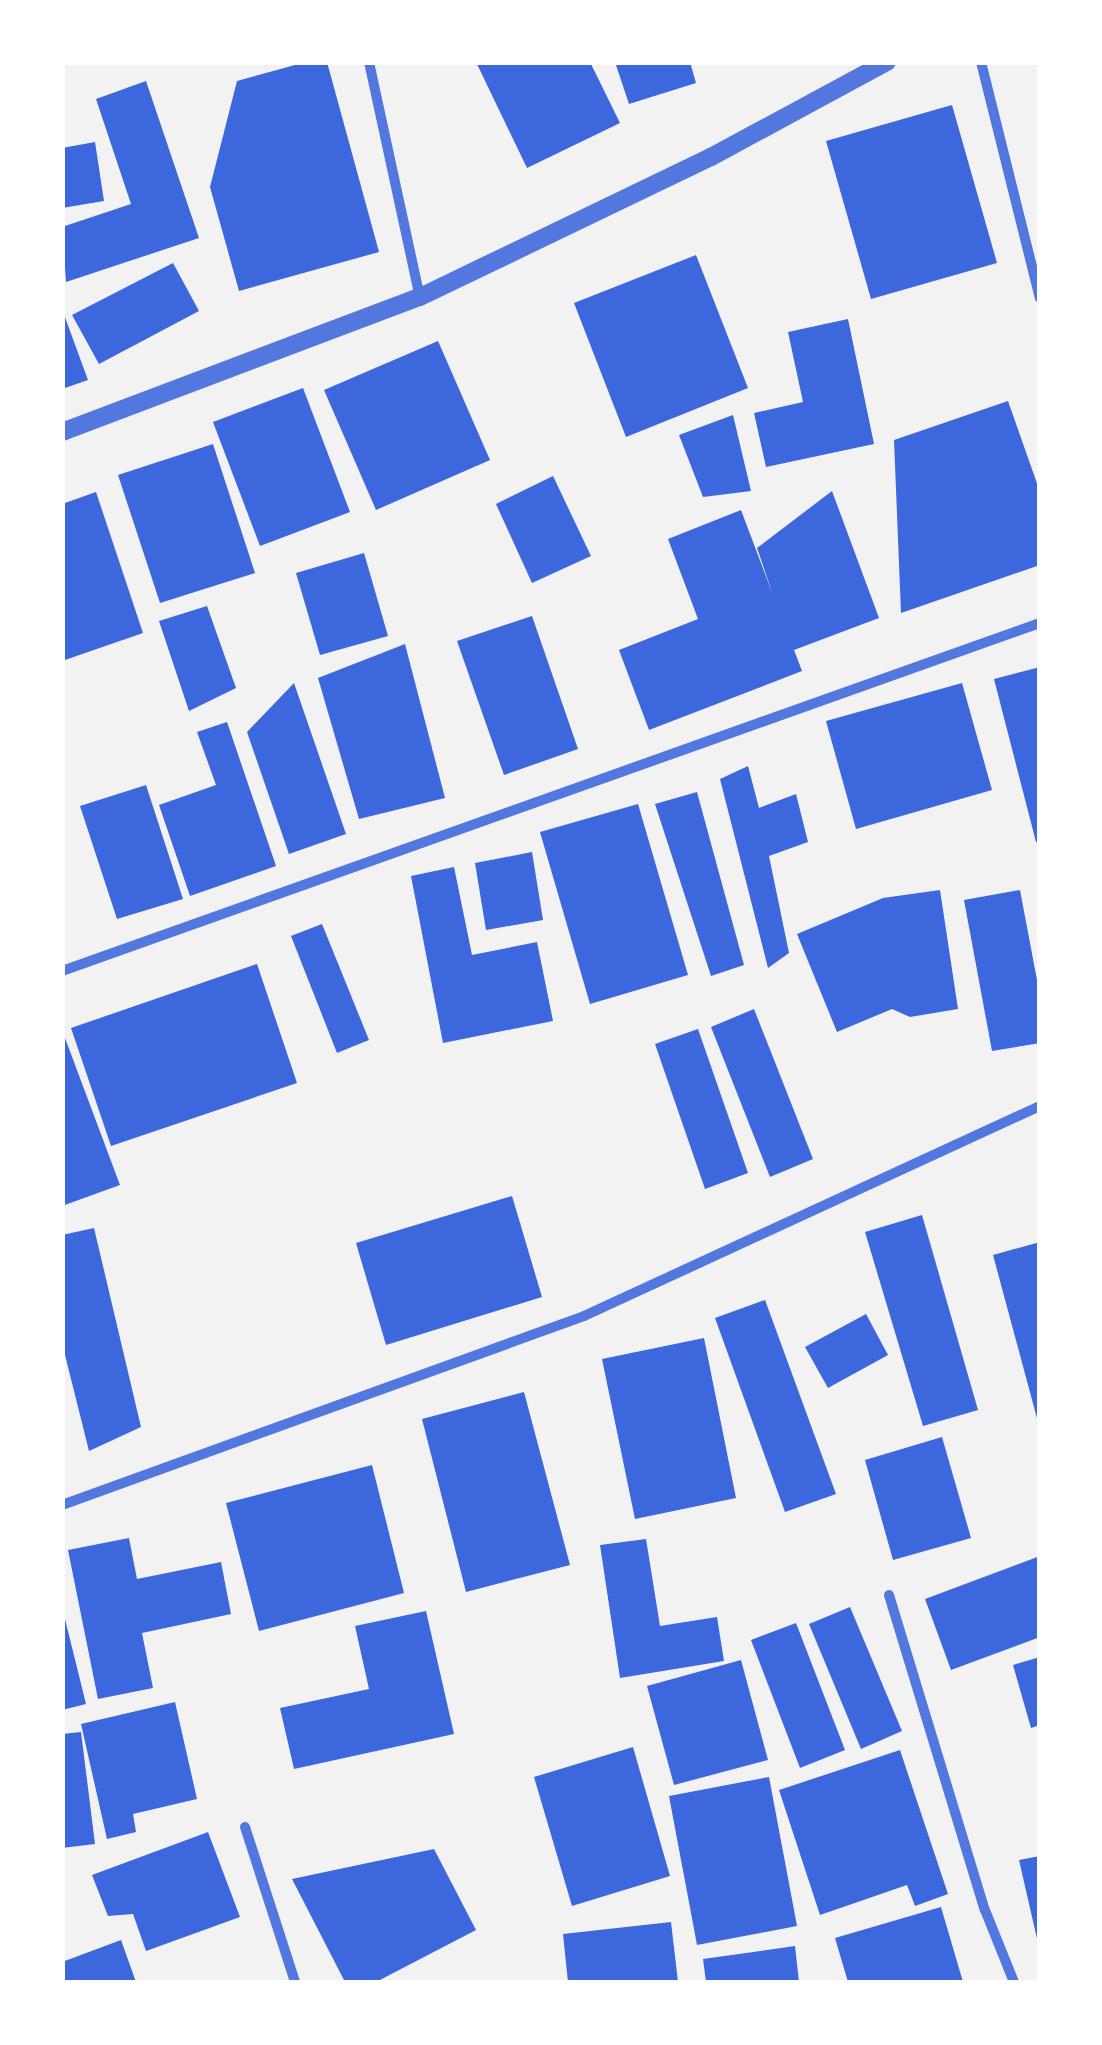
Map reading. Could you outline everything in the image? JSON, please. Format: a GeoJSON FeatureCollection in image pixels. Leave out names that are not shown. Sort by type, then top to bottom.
{"type":"FeatureCollection","features":[{"type":"Feature","properties":{"kind":"street"},"geometry":{"type":"LineString","coordinates":[[369,62],[420,298]]}},
{"type":"Feature","properties":{"kind":"street"},"geometry":{"type":"LineString","coordinates":[[62,432],[420,298],[711,157],[887,62]]}},
{"type":"Feature","properties":{"kind":"street"},"geometry":{"type":"LineString","coordinates":[[981,62],[1040,298]]}},
{"type":"Feature","properties":{"kind":"street"},"geometry":{"type":"LineString","coordinates":[[62,971],[1040,623]]}},
{"type":"Feature","properties":{"kind":"street"},"geometry":{"type":"LineString","coordinates":[[62,1505],[584,1316],[1040,1106]]}},
{"type":"Feature","properties":{"kind":"street"},"geometry":{"type":"LineString","coordinates":[[890,1594],[985,1910],[1014,1982]]}},
{"type":"Feature","properties":{"kind":"street"},"geometry":{"type":"LineString","coordinates":[[245,1827],[296,1982]]}},
{"type":"Feature","properties":{"kind":"building"},"geometry":{"type":"Polygon","coordinates":[[[306,62],[327,62],[379,252],[239,291],[210,187],[237,81],[306,62]]]}},
{"type":"Feature","properties":{"kind":"building"},"geometry":{"type":"Polygon","coordinates":[[[476,62],[590,62],[620,123],[527,168],[476,62]]]}},
{"type":"Feature","properties":{"kind":"building"},"geometry":{"type":"Polygon","coordinates":[[[615,62],[690,62],[696,83],[629,104],[615,62]]]}},
{"type":"Feature","properties":{"kind":"building"},"geometry":{"type":"Polygon","coordinates":[[[146,81],[199,238],[66,282],[62,227],[131,204],[96,99],[146,81]]]}},
{"type":"Feature","properties":{"kind":"building"},"geometry":{"type":"Polygon","coordinates":[[[952,105],[997,263],[871,299],[826,141],[952,105]]]}},
{"type":"Feature","properties":{"kind":"building"},"geometry":{"type":"Polygon","coordinates":[[[95,142],[104,201],[62,208],[62,148],[95,142]]]}},
{"type":"Feature","properties":{"kind":"building"},"geometry":{"type":"Polygon","coordinates":[[[696,255],[748,388],[626,437],[574,303],[696,255]]]}},
{"type":"Feature","properties":{"kind":"building"},"geometry":{"type":"Polygon","coordinates":[[[173,263],[199,311],[99,364],[72,315],[173,263]]]}},
{"type":"Feature","properties":{"kind":"building"},"geometry":{"type":"Polygon","coordinates":[[[62,309],[88,380],[62,389],[62,309]]]}},
{"type":"Feature","properties":{"kind":"building"},"geometry":{"type":"Polygon","coordinates":[[[848,319],[874,444],[766,467],[754,413],[803,402],[788,332],[848,319]]]}},
{"type":"Feature","properties":{"kind":"building"},"geometry":{"type":"Polygon","coordinates":[[[438,341],[490,460],[376,510],[324,390],[438,341]]]}},
{"type":"Feature","properties":{"kind":"building"},"geometry":{"type":"Polygon","coordinates":[[[303,388],[350,512],[260,546],[213,422],[303,388]]]}},
{"type":"Feature","properties":{"kind":"building"},"geometry":{"type":"Polygon","coordinates":[[[1008,401],[1040,492],[1040,565],[901,613],[894,440],[1008,401]]]}},
{"type":"Feature","properties":{"kind":"building"},"geometry":{"type":"Polygon","coordinates":[[[733,415],[751,491],[703,497],[679,435],[733,415]]]}},
{"type":"Feature","properties":{"kind":"building"},"geometry":{"type":"Polygon","coordinates":[[[213,444],[255,573],[160,603],[118,475],[213,444]]]}},
{"type":"Feature","properties":{"kind":"building"},"geometry":{"type":"Polygon","coordinates":[[[553,476],[591,556],[532,583],[496,504],[553,476]]]}},
{"type":"Feature","properties":{"kind":"building"},"geometry":{"type":"Polygon","coordinates":[[[832,491],[879,618],[794,650],[802,671],[649,730],[619,650],[698,619],[668,539],[741,510],[773,595],[757,548],[832,491]]]}},
{"type":"Feature","properties":{"kind":"building"},"geometry":{"type":"Polygon","coordinates":[[[96,492],[143,633],[62,661],[62,504],[96,492]]]}},
{"type":"Feature","properties":{"kind":"building"},"geometry":{"type":"Polygon","coordinates":[[[364,553],[388,636],[320,655],[296,573],[364,553]]]}},
{"type":"Feature","properties":{"kind":"building"},"geometry":{"type":"Polygon","coordinates":[[[207,606],[236,688],[189,711],[159,621],[207,606]]]}},
{"type":"Feature","properties":{"kind":"building"},"geometry":{"type":"Polygon","coordinates":[[[532,616],[578,749],[504,775],[457,641],[532,616]]]}},
{"type":"Feature","properties":{"kind":"building"},"geometry":{"type":"Polygon","coordinates":[[[405,644],[445,798],[359,819],[318,678],[405,644]]]}},
{"type":"Feature","properties":{"kind":"building"},"geometry":{"type":"Polygon","coordinates":[[[1040,667],[1040,842],[1036,842],[994,679],[1040,667]]]}},
{"type":"Feature","properties":{"kind":"building"},"geometry":{"type":"Polygon","coordinates":[[[294,683],[346,834],[289,854],[247,732],[294,683]]]}},
{"type":"Feature","properties":{"kind":"building"},"geometry":{"type":"Polygon","coordinates":[[[962,683],[992,790],[856,829],[826,721],[962,683]]]}},
{"type":"Feature","properties":{"kind":"building"},"geometry":{"type":"Polygon","coordinates":[[[227,722],[276,866],[190,896],[159,805],[216,785],[197,732],[227,722]]]}},
{"type":"Feature","properties":{"kind":"building"},"geometry":{"type":"Polygon","coordinates":[[[748,766],[759,808],[796,794],[808,842],[769,856],[789,953],[768,968],[720,779],[748,766]]]}},
{"type":"Feature","properties":{"kind":"building"},"geometry":{"type":"Polygon","coordinates":[[[146,785],[183,899],[117,919],[80,806],[146,785]]]}},
{"type":"Feature","properties":{"kind":"building"},"geometry":{"type":"Polygon","coordinates":[[[697,792],[744,965],[711,976],[655,804],[697,792]]]}},
{"type":"Feature","properties":{"kind":"building"},"geometry":{"type":"Polygon","coordinates":[[[638,804],[688,975],[590,1004],[540,832],[638,804]]]}},
{"type":"Feature","properties":{"kind":"building"},"geometry":{"type":"Polygon","coordinates":[[[532,852],[543,920],[486,930],[475,863],[532,852]]]}},
{"type":"Feature","properties":{"kind":"building"},"geometry":{"type":"Polygon","coordinates":[[[454,867],[472,955],[537,942],[553,1021],[443,1043],[411,876],[454,867]]]}},
{"type":"Feature","properties":{"kind":"building"},"geometry":{"type":"Polygon","coordinates":[[[940,890],[958,1009],[910,1017],[892,1009],[837,1032],[797,934],[883,898],[940,890]]]}},
{"type":"Feature","properties":{"kind":"building"},"geometry":{"type":"Polygon","coordinates":[[[1020,890],[1040,996],[1040,1043],[992,1051],[964,900],[1020,890]]]}},
{"type":"Feature","properties":{"kind":"building"},"geometry":{"type":"Polygon","coordinates":[[[322,924],[369,1040],[337,1053],[291,936],[322,924]]]}},
{"type":"Feature","properties":{"kind":"building"},"geometry":{"type":"Polygon","coordinates":[[[257,964],[297,1083],[111,1146],[71,1028],[257,964]]]}},
{"type":"Feature","properties":{"kind":"building"},"geometry":{"type":"Polygon","coordinates":[[[754,1009],[813,1159],[770,1177],[711,1027],[754,1009]]]}},
{"type":"Feature","properties":{"kind":"building"},"geometry":{"type":"Polygon","coordinates":[[[698,1029],[748,1173],[705,1189],[655,1044],[698,1029]]]}},
{"type":"Feature","properties":{"kind":"building"},"geometry":{"type":"Polygon","coordinates":[[[62,1030],[120,1185],[62,1206],[62,1030]]]}},
{"type":"Feature","properties":{"kind":"building"},"geometry":{"type":"Polygon","coordinates":[[[512,1196],[542,1297],[386,1345],[356,1243],[512,1196]]]}},
{"type":"Feature","properties":{"kind":"building"},"geometry":{"type":"Polygon","coordinates":[[[922,1215],[978,1410],[923,1426],[865,1232],[922,1215]]]}},
{"type":"Feature","properties":{"kind":"building"},"geometry":{"type":"Polygon","coordinates":[[[94,1228],[141,1427],[89,1451],[62,1343],[62,1235],[94,1228]]]}},
{"type":"Feature","properties":{"kind":"building"},"geometry":{"type":"Polygon","coordinates":[[[1040,1242],[1040,1422],[1038,1422],[993,1255],[1040,1242]]]}},
{"type":"Feature","properties":{"kind":"building"},"geometry":{"type":"Polygon","coordinates":[[[765,1300],[836,1494],[785,1512],[715,1318],[765,1300]]]}},
{"type":"Feature","properties":{"kind":"building"},"geometry":{"type":"Polygon","coordinates":[[[866,1314],[888,1355],[828,1388],[805,1347],[866,1314]]]}},
{"type":"Feature","properties":{"kind":"building"},"geometry":{"type":"Polygon","coordinates":[[[704,1338],[736,1498],[635,1519],[602,1359],[704,1338]]]}},
{"type":"Feature","properties":{"kind":"building"},"geometry":{"type":"Polygon","coordinates":[[[524,1392],[570,1565],[466,1592],[422,1419],[524,1392]]]}},
{"type":"Feature","properties":{"kind":"building"},"geometry":{"type":"Polygon","coordinates":[[[942,1437],[971,1538],[893,1560],[865,1460],[942,1437]]]}},
{"type":"Feature","properties":{"kind":"building"},"geometry":{"type":"Polygon","coordinates":[[[372,1465],[404,1593],[259,1631],[226,1503],[372,1465]]]}},
{"type":"Feature","properties":{"kind":"building"},"geometry":{"type":"Polygon","coordinates":[[[129,1538],[137,1579],[221,1562],[231,1614],[142,1633],[153,1688],[98,1699],[68,1550],[129,1538]]]}},
{"type":"Feature","properties":{"kind":"building"},"geometry":{"type":"Polygon","coordinates":[[[646,1539],[660,1626],[717,1617],[724,1661],[620,1678],[600,1545],[646,1539]]]}},
{"type":"Feature","properties":{"kind":"building"},"geometry":{"type":"Polygon","coordinates":[[[1040,1556],[1040,1637],[951,1670],[925,1599],[1040,1556]]]}},
{"type":"Feature","properties":{"kind":"building"},"geometry":{"type":"Polygon","coordinates":[[[62,1607],[86,1704],[62,1710],[62,1607]]]}},
{"type":"Feature","properties":{"kind":"building"},"geometry":{"type":"Polygon","coordinates":[[[850,1607],[902,1731],[861,1749],[809,1624],[850,1607]]]}},
{"type":"Feature","properties":{"kind":"building"},"geometry":{"type":"Polygon","coordinates":[[[426,1611],[454,1734],[294,1769],[280,1708],[369,1689],[355,1626],[426,1611]]]}},
{"type":"Feature","properties":{"kind":"building"},"geometry":{"type":"Polygon","coordinates":[[[796,1623],[845,1750],[800,1768],[751,1640],[796,1623]]]}},
{"type":"Feature","properties":{"kind":"building"},"geometry":{"type":"Polygon","coordinates":[[[1040,1657],[1040,1725],[1031,1728],[1013,1665],[1040,1657]]]}},
{"type":"Feature","properties":{"kind":"building"},"geometry":{"type":"Polygon","coordinates":[[[741,1660],[768,1760],[674,1785],[647,1686],[741,1660]]]}},
{"type":"Feature","properties":{"kind":"building"},"geometry":{"type":"Polygon","coordinates":[[[175,1702],[197,1799],[133,1814],[136,1832],[107,1839],[81,1724],[175,1702]]]}},
{"type":"Feature","properties":{"kind":"building"},"geometry":{"type":"Polygon","coordinates":[[[81,1732],[95,1844],[62,1848],[62,1734],[81,1732]]]}},
{"type":"Feature","properties":{"kind":"building"},"geometry":{"type":"Polygon","coordinates":[[[633,1747],[670,1876],[572,1906],[534,1777],[633,1747]]]}},
{"type":"Feature","properties":{"kind":"building"},"geometry":{"type":"Polygon","coordinates":[[[900,1750],[948,1894],[915,1906],[907,1885],[820,1915],[779,1790],[900,1750]]]}},
{"type":"Feature","properties":{"kind":"building"},"geometry":{"type":"Polygon","coordinates":[[[769,1777],[797,1926],[697,1945],[669,1796],[769,1777]]]}},
{"type":"Feature","properties":{"kind":"building"},"geometry":{"type":"Polygon","coordinates":[[[208,1832],[240,1917],[146,1951],[133,1914],[108,1916],[92,1875],[208,1832]]]}},
{"type":"Feature","properties":{"kind":"building"},"geometry":{"type":"Polygon","coordinates":[[[434,1849],[476,1930],[376,1982],[345,1982],[292,1879],[434,1849]]]}},
{"type":"Feature","properties":{"kind":"building"},"geometry":{"type":"Polygon","coordinates":[[[1040,1856],[1040,1942],[1038,1943],[1019,1860],[1040,1856]]]}},
{"type":"Feature","properties":{"kind":"building"},"geometry":{"type":"Polygon","coordinates":[[[941,1907],[963,1982],[848,1982],[835,1938],[941,1907]]]}},
{"type":"Feature","properties":{"kind":"building"},"geometry":{"type":"Polygon","coordinates":[[[671,1922],[678,1982],[568,1982],[563,1934],[671,1922]]]}},
{"type":"Feature","properties":{"kind":"building"},"geometry":{"type":"Polygon","coordinates":[[[121,1940],[136,1982],[62,1982],[62,1962],[121,1940]]]}},
{"type":"Feature","properties":{"kind":"building"},"geometry":{"type":"Polygon","coordinates":[[[795,1946],[799,1982],[706,1982],[703,1959],[795,1946]]]}}]}
